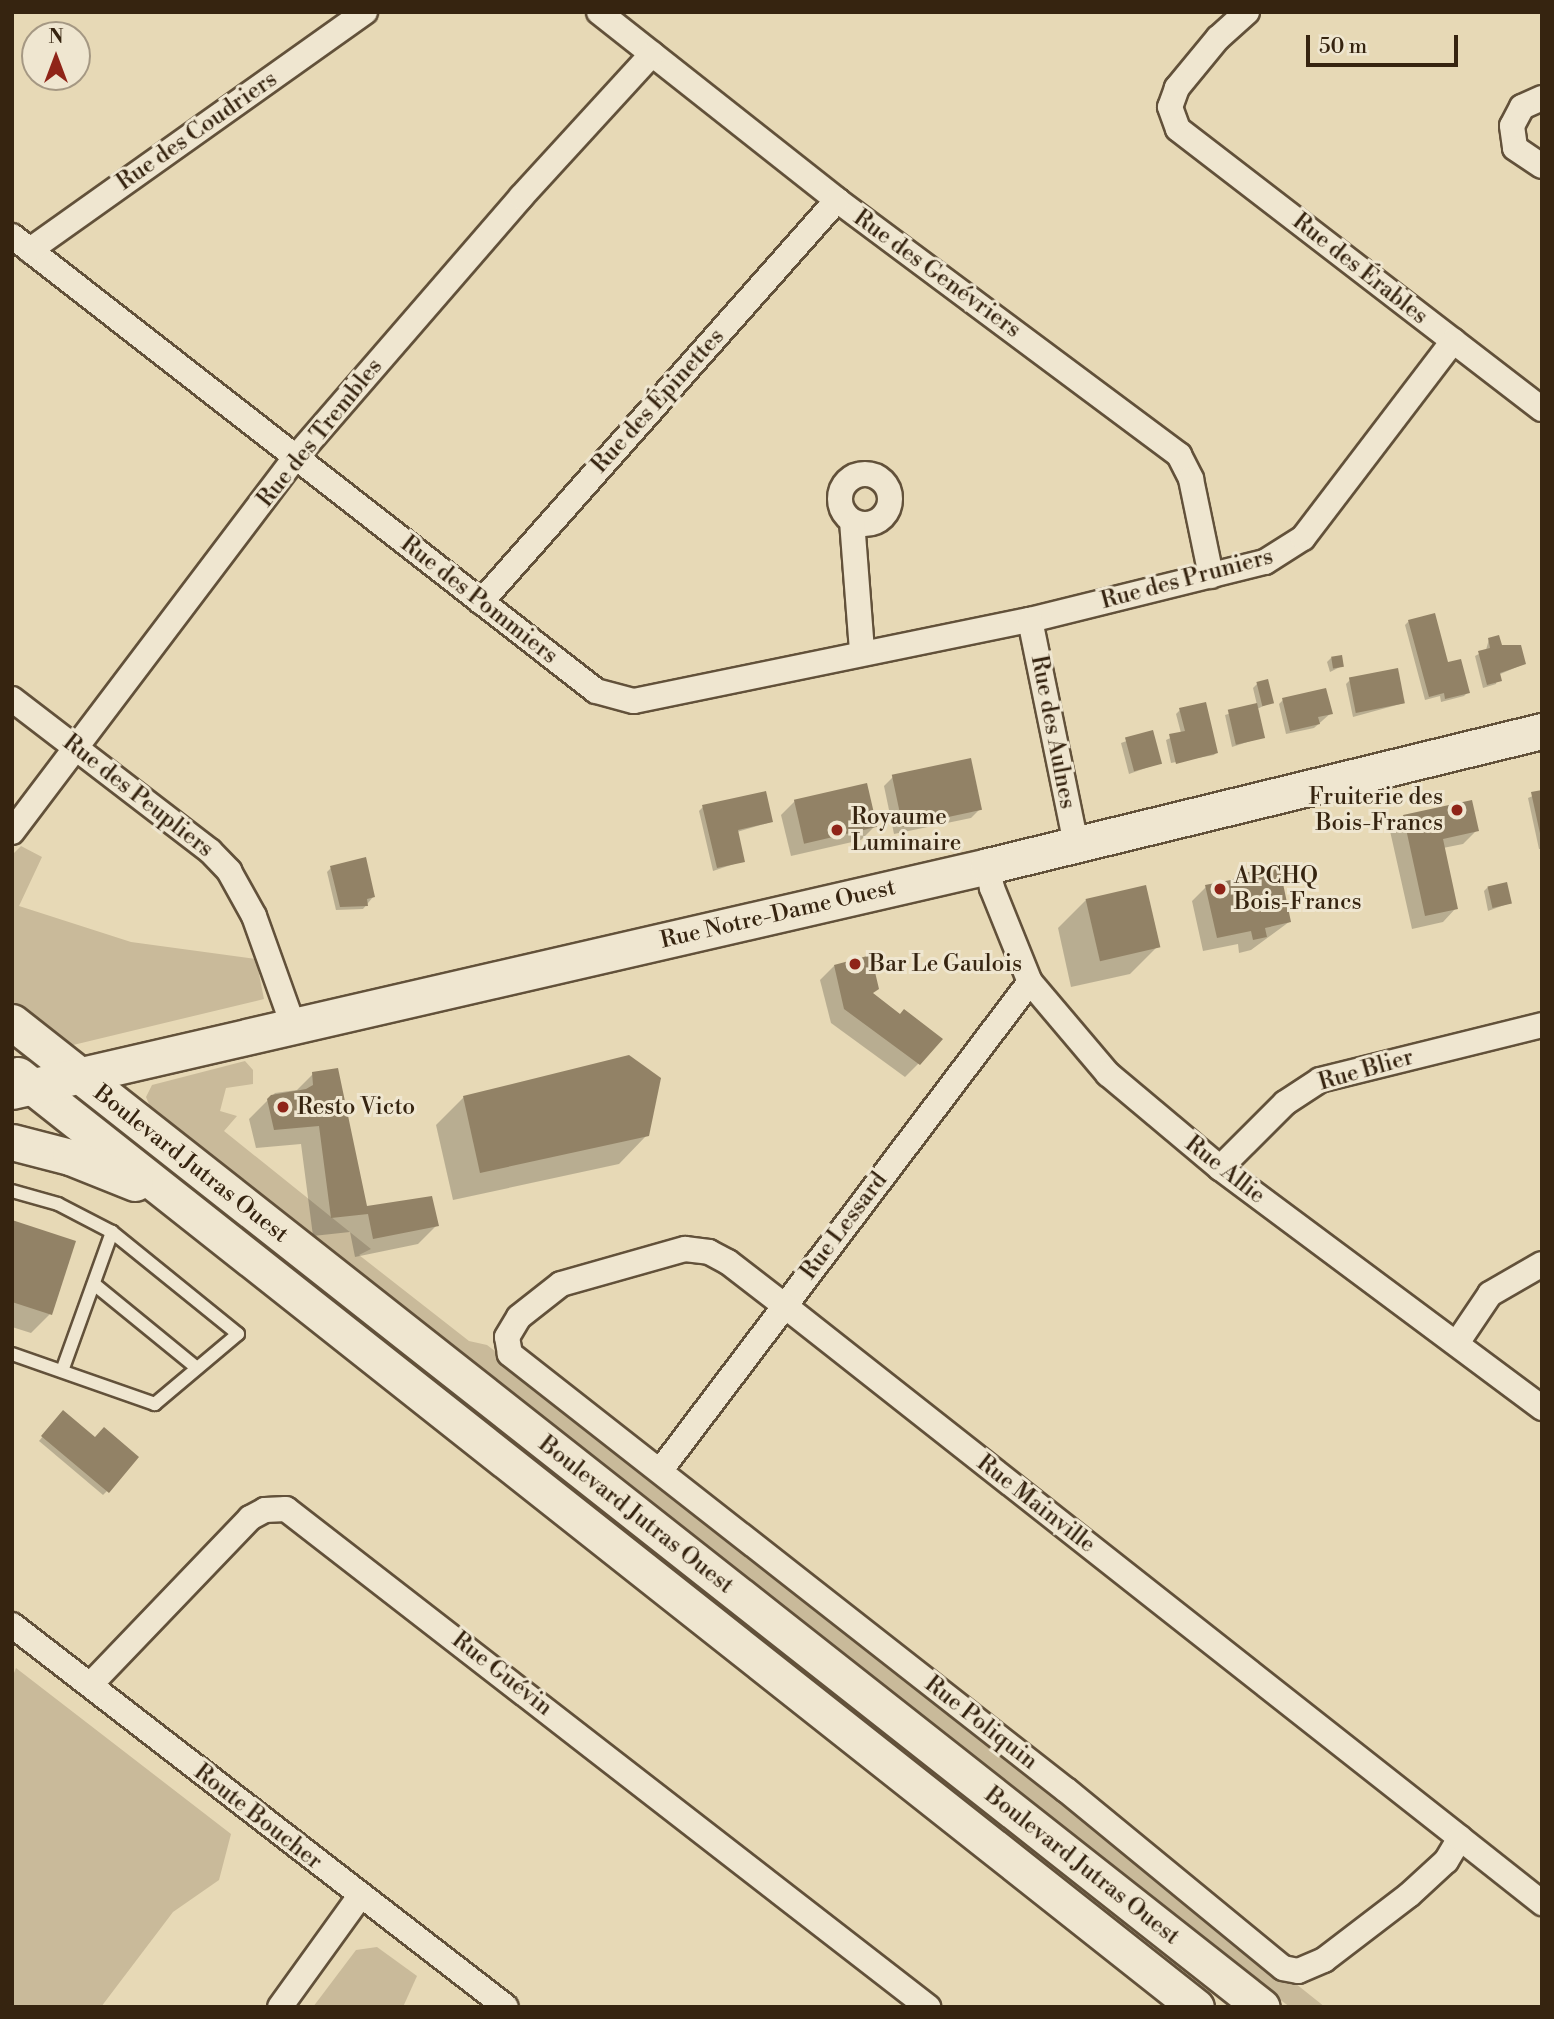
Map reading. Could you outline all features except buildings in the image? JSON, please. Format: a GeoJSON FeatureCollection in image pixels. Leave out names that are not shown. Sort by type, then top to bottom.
{"type":"FeatureCollection","features":[{"type":"Feature","properties":{"kind":"main road","name":"Rue Notre-Dame Ouest"},"geometry":{"type":"LineString","coordinates":[[19,1082],[78,1075],[988,866],[1542,730]]}},
{"type":"Feature","properties":{"kind":"main road","name":"Boulevard Jutras Ouest"},"geometry":{"type":"LineString","coordinates":[[12,1022],[1262,2007]]}},
{"type":"Feature","properties":{"kind":"main road","name":"Boulevard Jutras Ouest"},"geometry":{"type":"LineString","coordinates":[[19,1082],[176,1201],[1196,2007]]}},
{"type":"Feature","properties":{"kind":"main road"},"geometry":{"type":"LineString","coordinates":[[12,1142],[70,1157],[176,1201]]}},
{"type":"Feature","properties":{"kind":"street","name":"Rue des Coudriers"},"geometry":{"type":"LineString","coordinates":[[21,243],[365,12]]}},
{"type":"Feature","properties":{"kind":"street","name":"Rue des Genévriers"},"geometry":{"type":"LineString","coordinates":[[599,12],[836,200],[1179,455],[1191,479],[1211,576]]}},
{"type":"Feature","properties":{"kind":"street","name":"Rue des Érables"},"geometry":{"type":"LineString","coordinates":[[1247,12],[1218,38],[1177,88],[1170,107],[1178,129],[1542,409]]}},
{"type":"Feature","properties":{"kind":"street","name":"Rue des Trembles"},"geometry":{"type":"LineString","coordinates":[[12,832],[78,749],[296,457],[520,197],[652,54]]}},
{"type":"Feature","properties":{"kind":"street"},"geometry":{"type":"LineString","coordinates":[[1542,98],[1522,107],[1515,116],[1512,137],[1522,157],[1542,166]]}},
{"type":"Feature","properties":{"kind":"street","name":"Rue des Épinettes"},"geometry":{"type":"LineString","coordinates":[[481,601],[836,200]]}},
{"type":"Feature","properties":{"kind":"street","name":"Rue des Pommiers"},"geometry":{"type":"LineString","coordinates":[[21,243],[596,691],[634,701],[862,651],[1030,620]]}},
{"type":"Feature","properties":{"kind":"street","name":"Rue des Pruniers"},"geometry":{"type":"LineString","coordinates":[[1030,620],[1265,562],[1303,538],[1453,341]]}},
{"type":"Feature","properties":{"kind":"street"},"geometry":{"type":"LineString","coordinates":[[852,521],[862,651]]}},
{"type":"Feature","properties":{"kind":"street","name":"Rue des Aulnes"},"geometry":{"type":"LineString","coordinates":[[1030,620],[1076,845]]}},
{"type":"Feature","properties":{"kind":"street","name":"Rue des Peupliers"},"geometry":{"type":"LineString","coordinates":[[12,699],[210,851],[229,871],[254,916],[293,1024]]}},
{"type":"Feature","properties":{"kind":"street","name":"Rue Allie"},"geometry":{"type":"LineString","coordinates":[[988,866],[992,888],[1030,982],[1108,1074],[1220,1168],[1542,1408]]}},
{"type":"Feature","properties":{"kind":"street","name":"Rue Lessard"},"geometry":{"type":"LineString","coordinates":[[660,1471],[1030,982]]}},
{"type":"Feature","properties":{"kind":"street","name":"Rue Blier"},"geometry":{"type":"LineString","coordinates":[[1220,1168],[1285,1103],[1328,1077],[1542,1025]]}},
{"type":"Feature","properties":{"kind":"street","name":"Rue Mainville"},"geometry":{"type":"LineString","coordinates":[[507,1337],[519,1317],[561,1284],[685,1250],[709,1252],[728,1262],[1542,1903]]}},
{"type":"Feature","properties":{"kind":"street"},"geometry":{"type":"LineString","coordinates":[[1457,1343],[1490,1294],[1542,1264]]}},
{"type":"Feature","properties":{"kind":"street","name":"Rue Poliquin"},"geometry":{"type":"LineString","coordinates":[[507,1337],[510,1354],[1066,1790],[1283,1968],[1298,1971],[1324,1960],[1409,1895],[1446,1861],[1460,1839]]}},
{"type":"Feature","properties":{"kind":"street","name":"Rue Guévin"},"geometry":{"type":"LineString","coordinates":[[91,1684],[250,1518],[265,1510],[286,1509],[928,2007]]}},
{"type":"Feature","properties":{"kind":"street","name":"Route Boucher"},"geometry":{"type":"LineString","coordinates":[[12,1625],[506,2007]]}},
{"type":"Feature","properties":{"kind":"street"},"geometry":{"type":"LineString","coordinates":[[280,2007],[360,1896]]}},
{"type":"Feature","properties":{"kind":"lane"},"geometry":{"type":"LineString","coordinates":[[12,1191],[58,1204],[112,1232],[238,1334],[155,1404],[12,1354]]}},
{"type":"Feature","properties":{"kind":"lane"},"geometry":{"type":"LineString","coordinates":[[62,1371],[112,1232]]}},
{"type":"Feature","properties":{"kind":"lane"},"geometry":{"type":"LineString","coordinates":[[93,1284],[197,1368]]}},
{"type":"Feature","properties":{"kind":"shaded area"},"geometry":{"type":"Polygon","coordinates":[[[21,846],[42,857],[19,906],[131,942],[256,959],[264,999],[69,1046],[12,1008],[12,855],[21,846]]]}},
{"type":"Feature","properties":{"kind":"shaded area"},"geometry":{"type":"Polygon","coordinates":[[[245,1061],[253,1070],[253,1084],[226,1088],[220,1111],[237,1116],[224,1131],[371,1249],[359,1255],[469,1341],[487,1345],[579,1415],[1325,2007],[1290,2007],[1226,1960],[153,1114],[146,1097],[152,1085],[245,1061]]]}},
{"type":"Feature","properties":{"kind":"shaded area"},"geometry":{"type":"Polygon","coordinates":[[[16,1668],[231,1834],[219,1880],[173,1912],[101,2007],[12,2007],[12,1678],[16,1668]]]}},
{"type":"Feature","properties":{"kind":"shaded area"},"geometry":{"type":"Polygon","coordinates":[[[377,1947],[417,1976],[403,2007],[313,2007],[356,1950],[377,1947]]]}},
{"type":"Feature","properties":{"kind":"place","name":"Fruiterie des Bois-Francs"},"geometry":{"type":"Point","coordinates":[1457,810]}},
{"type":"Feature","properties":{"kind":"place","name":"Royaume Luminaire"},"geometry":{"type":"Point","coordinates":[837,830]}},
{"type":"Feature","properties":{"kind":"place","name":"APCHQ Bois-Francs"},"geometry":{"type":"Point","coordinates":[1220,889]}},
{"type":"Feature","properties":{"kind":"place","name":"Bar Le Gaulois"},"geometry":{"type":"Point","coordinates":[855,964]}},
{"type":"Feature","properties":{"kind":"place","name":"Resto Victo"},"geometry":{"type":"Point","coordinates":[283,1107]}}]}
